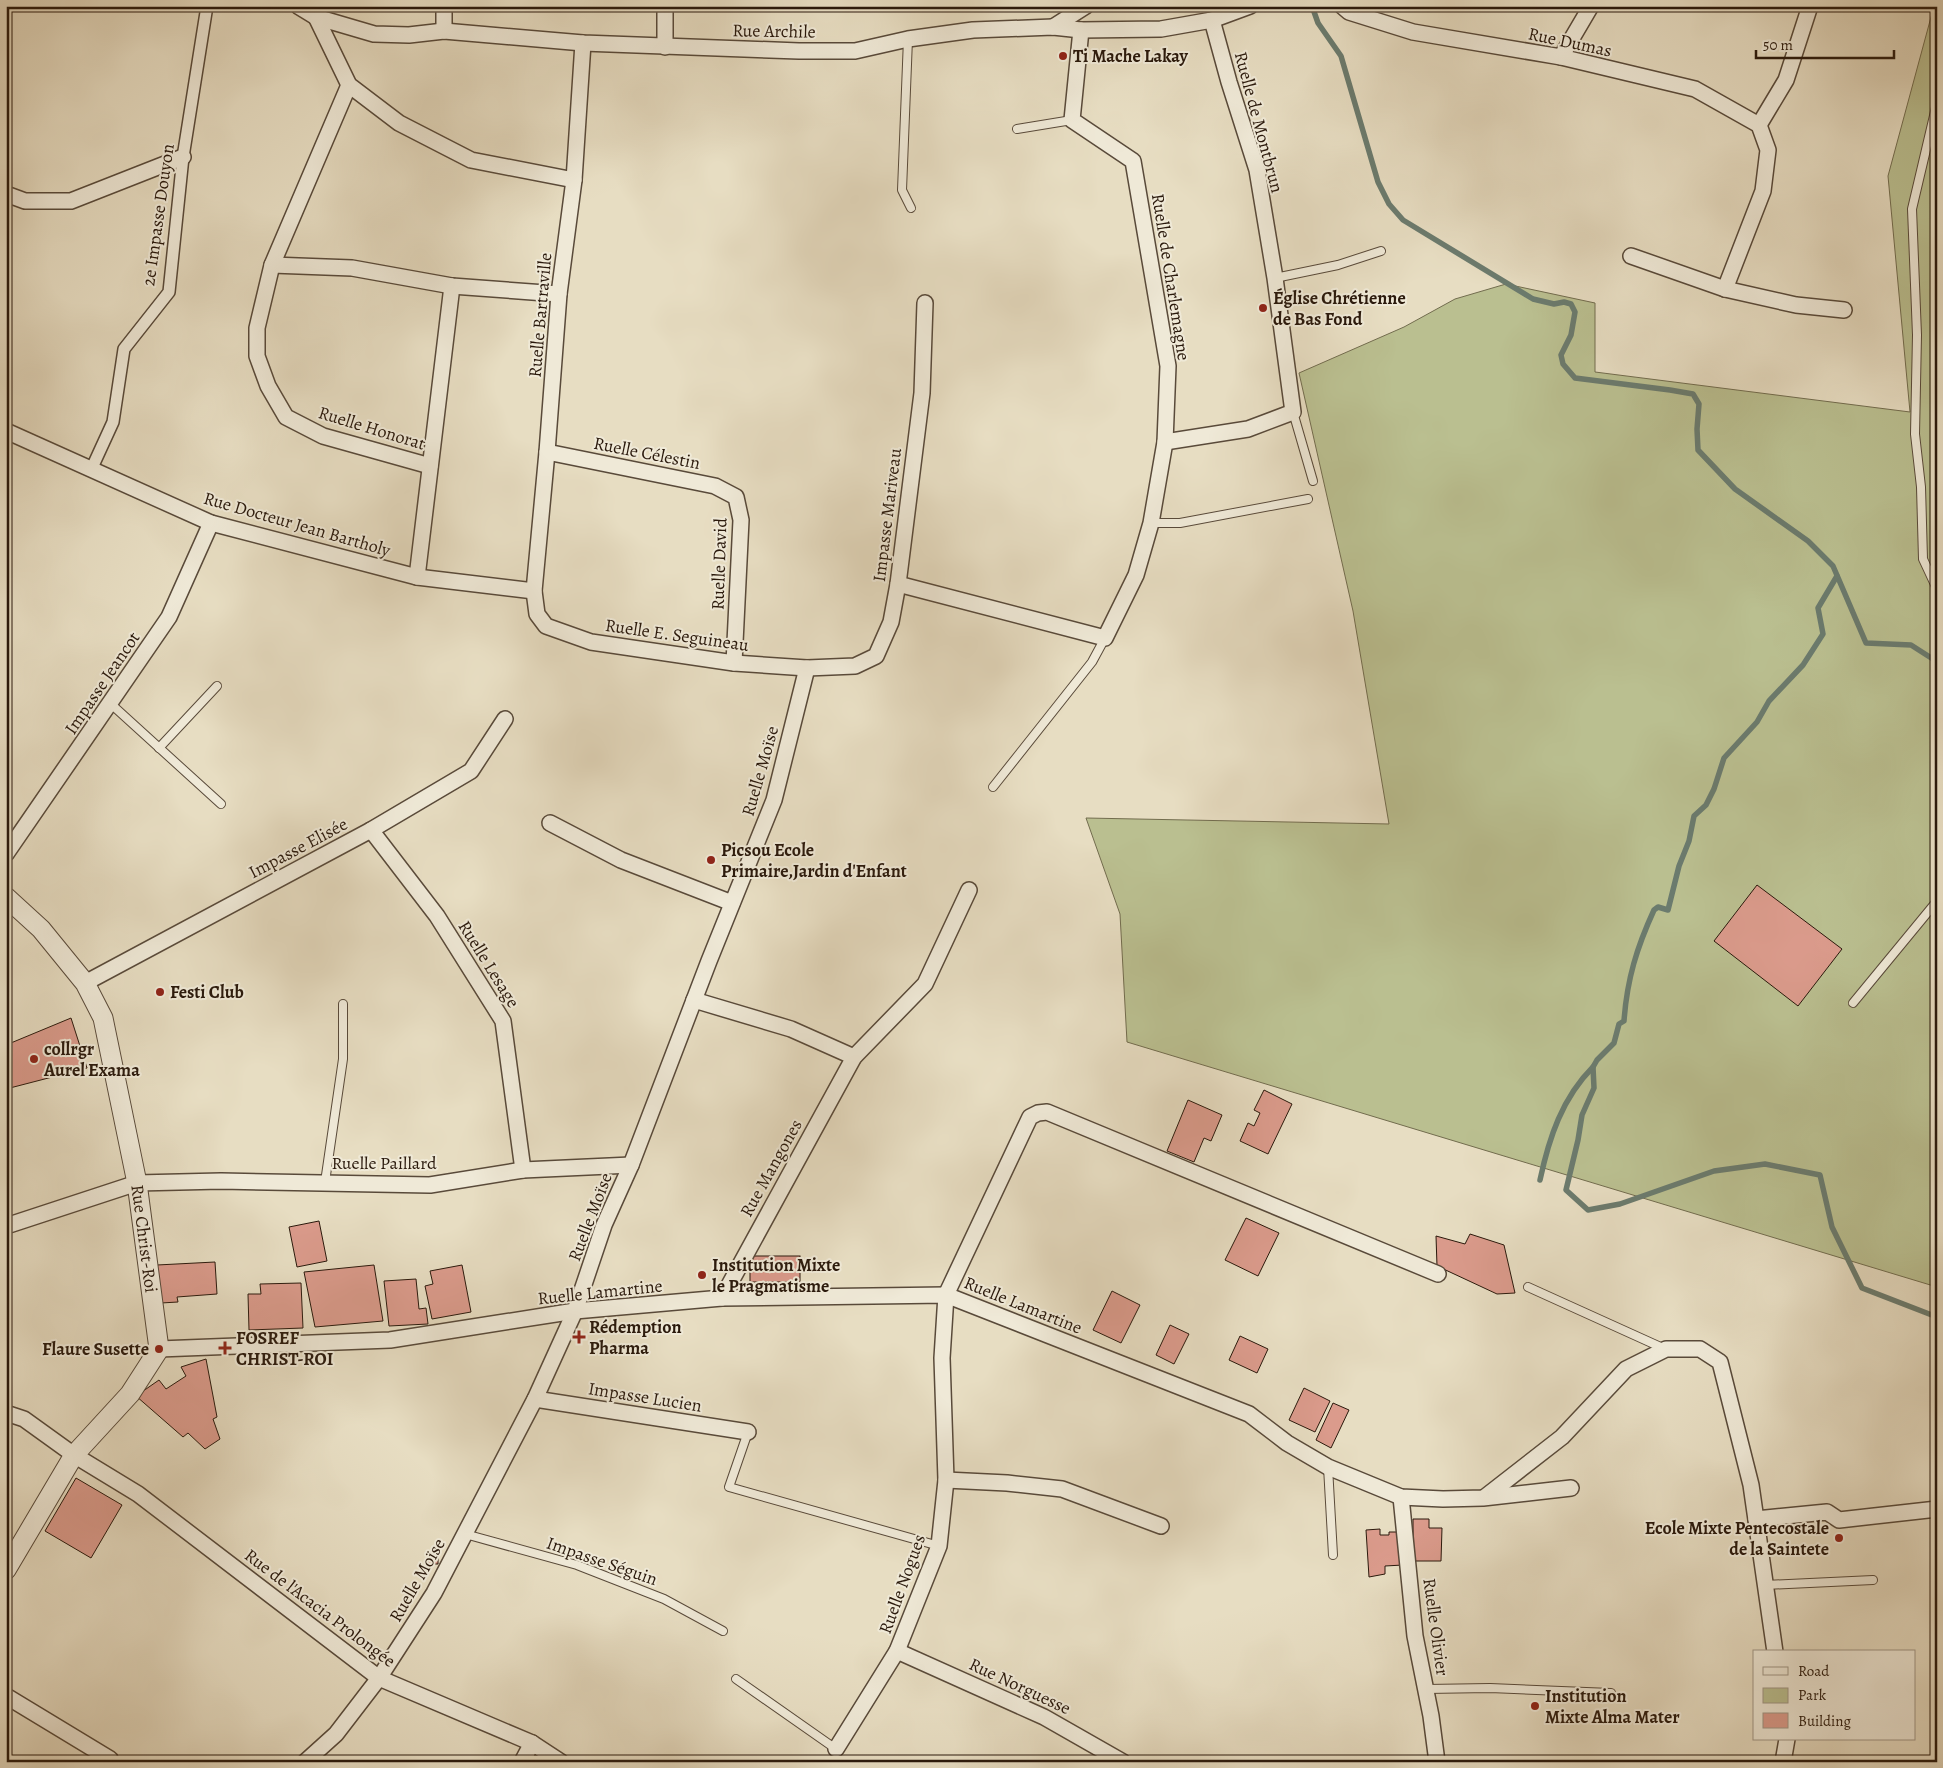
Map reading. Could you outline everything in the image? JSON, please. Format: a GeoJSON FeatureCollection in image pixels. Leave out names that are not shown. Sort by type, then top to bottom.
{"type":"FeatureCollection","features":[{"type":"Feature","properties":{"kind":"street","name":"2e Impasse Douyon"},"geometry":{"type":"LineString","coordinates":[[91,470],[113,422],[124,349],[169,292],[183,157],[207,6]]}},
{"type":"Feature","properties":{"kind":"street","name":"Rue Archile"},"geometry":{"type":"LineString","coordinates":[[298,6],[316,17],[374,34],[409,35],[444,31],[583,43],[799,51],[855,51],[908,39],[973,30],[1053,27],[1081,30],[1160,29],[1212,20],[1250,6]]}},
{"type":"Feature","properties":{"kind":"street"},"geometry":{"type":"LineString","coordinates":[[444,6],[444,31]]}},
{"type":"Feature","properties":{"kind":"street"},"geometry":{"type":"LineString","coordinates":[[665,6],[665,47]]}},
{"type":"Feature","properties":{"kind":"street"},"geometry":{"type":"LineString","coordinates":[[1053,27],[1086,6]]}},
{"type":"Feature","properties":{"kind":"street","name":"Rue Dumas"},"geometry":{"type":"LineString","coordinates":[[1342,6],[1349,12],[1413,32],[1560,58],[1696,89],[1759,125]]}},
{"type":"Feature","properties":{"kind":"street"},"geometry":{"type":"LineString","coordinates":[[1560,58],[1591,6]]}},
{"type":"Feature","properties":{"kind":"street"},"geometry":{"type":"LineString","coordinates":[[1726,289],[1763,191],[1768,150],[1759,125],[1786,80],[1810,6]]}},
{"type":"Feature","properties":{"kind":"street"},"geometry":{"type":"LineString","coordinates":[[316,17],[349,85],[399,123],[471,160],[574,180]]}},
{"type":"Feature","properties":{"kind":"street","name":"Ruelle de Montbrun"},"geometry":{"type":"LineString","coordinates":[[1212,20],[1229,82],[1257,170],[1275,278],[1293,412]]}},
{"type":"Feature","properties":{"kind":"street"},"geometry":{"type":"LineString","coordinates":[[1072,120],[1081,30]]}},
{"type":"Feature","properties":{"kind":"street","name":"Ruelle Bartraville"},"geometry":{"type":"LineString","coordinates":[[546,626],[538,614],[534,591],[559,294],[574,180],[583,43]]}},
{"type":"Feature","properties":{"kind":"street","name":"Ruelle Honorat"},"geometry":{"type":"LineString","coordinates":[[349,85],[272,265],[257,328],[257,356],[268,386],[286,417],[323,436],[430,466]]}},
{"type":"Feature","properties":{"kind":"street","name":"Ruelle de Charlemagne"},"geometry":{"type":"LineString","coordinates":[[1072,120],[1133,161],[1168,366],[1165,442],[1151,522],[1136,575],[1105,638]]}},
{"type":"Feature","properties":{"kind":"street"},"geometry":{"type":"LineString","coordinates":[[6,194],[26,200],[71,201],[183,157]]}},
{"type":"Feature","properties":{"kind":"street"},"geometry":{"type":"LineString","coordinates":[[1631,256],[1726,289],[1796,305],[1844,310]]}},
{"type":"Feature","properties":{"kind":"street"},"geometry":{"type":"LineString","coordinates":[[272,265],[352,268],[452,286],[559,294]]}},
{"type":"Feature","properties":{"kind":"street"},"geometry":{"type":"LineString","coordinates":[[417,577],[452,286]]}},
{"type":"Feature","properties":{"kind":"street","name":"Impasse Mariveau"},"geometry":{"type":"LineString","coordinates":[[806,668],[854,666],[876,656],[892,622],[922,393],[925,303]]}},
{"type":"Feature","properties":{"kind":"street"},"geometry":{"type":"LineString","coordinates":[[1165,442],[1248,429],[1293,412]]}},
{"type":"Feature","properties":{"kind":"street","name":"Rue Docteur Jean Bartholy"},"geometry":{"type":"LineString","coordinates":[[6,431],[211,523],[417,577],[534,591]]}},
{"type":"Feature","properties":{"kind":"street","name":"Ruelle Célestin"},"geometry":{"type":"LineString","coordinates":[[547,452],[715,486],[736,497]]}},
{"type":"Feature","properties":{"kind":"street","name":"Ruelle David"},"geometry":{"type":"LineString","coordinates":[[734,662],[741,520],[736,497]]}},
{"type":"Feature","properties":{"kind":"street","name":"Impasse Jeancot"},"geometry":{"type":"LineString","coordinates":[[6,854],[111,704],[169,617],[211,523]]}},
{"type":"Feature","properties":{"kind":"street"},"geometry":{"type":"LineString","coordinates":[[898,584],[1105,638]]}},
{"type":"Feature","properties":{"kind":"street","name":"Ruelle E. Seguineau"},"geometry":{"type":"LineString","coordinates":[[546,626],[591,642],[734,662],[806,668]]}},
{"type":"Feature","properties":{"kind":"street","name":"Ruelle Moïse"},"geometry":{"type":"LineString","coordinates":[[305,1762],[336,1734],[379,1678],[434,1593],[535,1399],[575,1311],[604,1225],[630,1165],[774,800],[806,668]]}},
{"type":"Feature","properties":{"kind":"street","name":"Impasse Elisée"},"geometry":{"type":"LineString","coordinates":[[85,983],[371,830],[471,771],[506,719]]}},
{"type":"Feature","properties":{"kind":"street"},"geometry":{"type":"LineString","coordinates":[[550,823],[621,860],[732,903]]}},
{"type":"Feature","properties":{"kind":"street","name":"Ruelle Lesage"},"geometry":{"type":"LineString","coordinates":[[371,830],[437,916],[503,1021],[524,1170]]}},
{"type":"Feature","properties":{"kind":"street","name":"Rue Mangones"},"geometry":{"type":"LineString","coordinates":[[722,1298],[854,1057],[925,984],[969,890]]}},
{"type":"Feature","properties":{"kind":"street","name":"Rue Christ-Roi"},"geometry":{"type":"LineString","coordinates":[[6,897],[41,929],[85,983],[103,1018],[137,1183],[159,1349]]}},
{"type":"Feature","properties":{"kind":"street"},"geometry":{"type":"LineString","coordinates":[[694,1000],[791,1029],[854,1057]]}},
{"type":"Feature","properties":{"kind":"street"},"geometry":{"type":"LineString","coordinates":[[946,1295],[1030,1117],[1038,1113],[1047,1112],[1438,1274]]}},
{"type":"Feature","properties":{"kind":"street","name":"Ruelle Paillard"},"geometry":{"type":"LineString","coordinates":[[6,1226],[137,1183],[221,1181],[430,1185],[524,1170],[630,1165]]}},
{"type":"Feature","properties":{"kind":"street","name":"Ruelle Lamartine"},"geometry":{"type":"LineString","coordinates":[[159,1349],[390,1340],[575,1311],[722,1298],[946,1295],[1249,1414],[1287,1443],[1328,1467],[1401,1497],[1483,1498],[1571,1488]]}},
{"type":"Feature","properties":{"kind":"street","name":"Ruelle Nogues"},"geometry":{"type":"LineString","coordinates":[[836,1748],[897,1651],[939,1546],[946,1480],[942,1358],[946,1295]]}},
{"type":"Feature","properties":{"kind":"street"},"geometry":{"type":"LineString","coordinates":[[6,1570],[74,1455],[130,1394],[159,1349]]}},
{"type":"Feature","properties":{"kind":"street"},"geometry":{"type":"LineString","coordinates":[[1483,1498],[1562,1437],[1626,1370],[1666,1349],[1700,1349],[1720,1362],[1751,1485],[1775,1650]]}},
{"type":"Feature","properties":{"kind":"street","name":"Impasse Lucien"},"geometry":{"type":"LineString","coordinates":[[535,1399],[748,1432]]}},
{"type":"Feature","properties":{"kind":"street","name":"Rue de l'Acacia Prolongée"},"geometry":{"type":"LineString","coordinates":[[6,1413],[24,1419],[74,1455],[138,1494],[379,1678],[532,1743],[561,1762]]}},
{"type":"Feature","properties":{"kind":"street"},"geometry":{"type":"LineString","coordinates":[[946,1480],[1007,1483],[1062,1489],[1161,1526]]}},
{"type":"Feature","properties":{"kind":"street","name":"Ruelle Olivier"},"geometry":{"type":"LineString","coordinates":[[1401,1497],[1415,1636],[1426,1689],[1437,1762]]}},
{"type":"Feature","properties":{"kind":"street"},"geometry":{"type":"LineString","coordinates":[[1756,1519],[1827,1512],[1839,1520],[1937,1509]]}},
{"type":"Feature","properties":{"kind":"street","name":"Rue Norguesse"},"geometry":{"type":"LineString","coordinates":[[897,1651],[1044,1716],[1123,1762]]}},
{"type":"Feature","properties":{"kind":"street"},"geometry":{"type":"LineString","coordinates":[[6,1696],[110,1759]]}},
{"type":"Feature","properties":{"kind":"street"},"geometry":{"type":"LineString","coordinates":[[1783,1762],[1787,1740]]}},
{"type":"Feature","properties":{"kind":"street"},"geometry":{"type":"LineString","coordinates":[[522,1762],[532,1743]]}},
{"type":"Feature","properties":{"kind":"lane"},"geometry":{"type":"LineString","coordinates":[[908,39],[902,190],[911,208]]}},
{"type":"Feature","properties":{"kind":"lane"},"geometry":{"type":"LineString","coordinates":[[1937,103],[1914,202],[1912,225],[1916,335],[1915,434],[1921,488],[1923,559],[1937,589]]}},
{"type":"Feature","properties":{"kind":"lane"},"geometry":{"type":"LineString","coordinates":[[1017,129],[1072,120]]}},
{"type":"Feature","properties":{"kind":"lane"},"geometry":{"type":"LineString","coordinates":[[1275,278],[1338,265],[1381,251]]}},
{"type":"Feature","properties":{"kind":"lane"},"geometry":{"type":"LineString","coordinates":[[1293,412],[1313,481]]}},
{"type":"Feature","properties":{"kind":"lane"},"geometry":{"type":"LineString","coordinates":[[1151,522],[1180,523],[1308,499]]}},
{"type":"Feature","properties":{"kind":"lane"},"geometry":{"type":"LineString","coordinates":[[993,787],[1092,662],[1105,638]]}},
{"type":"Feature","properties":{"kind":"lane"},"geometry":{"type":"LineString","coordinates":[[159,748],[218,686]]}},
{"type":"Feature","properties":{"kind":"lane"},"geometry":{"type":"LineString","coordinates":[[111,704],[221,804]]}},
{"type":"Feature","properties":{"kind":"lane"},"geometry":{"type":"LineString","coordinates":[[1852,1003],[1937,901]]}},
{"type":"Feature","properties":{"kind":"lane"},"geometry":{"type":"LineString","coordinates":[[325,1182],[342,1059],[343,1004]]}},
{"type":"Feature","properties":{"kind":"lane"},"geometry":{"type":"LineString","coordinates":[[1528,1287],[1666,1349]]}},
{"type":"Feature","properties":{"kind":"lane"},"geometry":{"type":"LineString","coordinates":[[748,1432],[730,1487],[939,1546]]}},
{"type":"Feature","properties":{"kind":"lane"},"geometry":{"type":"LineString","coordinates":[[1328,1467],[1333,1555]]}},
{"type":"Feature","properties":{"kind":"lane","name":"Impasse Séguin"},"geometry":{"type":"LineString","coordinates":[[465,1534],[577,1565],[664,1599],[723,1630]]}},
{"type":"Feature","properties":{"kind":"lane"},"geometry":{"type":"LineString","coordinates":[[1765,1585],[1873,1580]]}},
{"type":"Feature","properties":{"kind":"lane"},"geometry":{"type":"LineString","coordinates":[[736,1679],[836,1748]]}},
{"type":"Feature","properties":{"kind":"lane"},"geometry":{"type":"LineString","coordinates":[[1426,1689],[1490,1688],[1611,1693]]}},
{"type":"Feature","properties":{"kind":"green space"},"geometry":{"type":"Polygon","coordinates":[[[1934,6],[1937,6],[1937,1287],[1127,1042],[1120,914],[1086,818],[1389,824],[1353,611],[1299,373],[1404,327],[1455,299],[1506,284],[1595,303],[1595,372],[1910,412],[1888,176],[1934,6]]]}},
{"type":"Feature","properties":{"kind":"building"},"geometry":{"type":"Polygon","coordinates":[[[1757,885],[1842,949],[1798,1006],[1714,941],[1757,885]]]}},
{"type":"Feature","properties":{"kind":"building"},"geometry":{"type":"Polygon","coordinates":[[[71,1018],[87,1068],[6,1089],[6,1045],[71,1018]]]}},
{"type":"Feature","properties":{"kind":"building"},"geometry":{"type":"Polygon","coordinates":[[[1264,1090],[1292,1104],[1268,1154],[1240,1141],[1248,1123],[1254,1126],[1260,1113],[1254,1110],[1264,1090]]]}},
{"type":"Feature","properties":{"kind":"building"},"geometry":{"type":"Polygon","coordinates":[[[1188,1100],[1222,1115],[1211,1141],[1204,1138],[1194,1162],[1167,1151],[1188,1100]]]}},
{"type":"Feature","properties":{"kind":"building"},"geometry":{"type":"Polygon","coordinates":[[[1246,1218],[1279,1233],[1258,1276],[1225,1260],[1246,1218]]]}},
{"type":"Feature","properties":{"kind":"building"},"geometry":{"type":"Polygon","coordinates":[[[319,1221],[327,1261],[297,1267],[289,1227],[319,1221]]]}},
{"type":"Feature","properties":{"kind":"building"},"geometry":{"type":"Polygon","coordinates":[[[1470,1234],[1504,1245],[1515,1293],[1497,1294],[1437,1266],[1436,1236],[1465,1244],[1470,1234]]]}},
{"type":"Feature","properties":{"kind":"building"},"geometry":{"type":"Polygon","coordinates":[[[750,1256],[800,1256],[800,1282],[750,1282],[750,1256]]]}},
{"type":"Feature","properties":{"kind":"building"},"geometry":{"type":"Polygon","coordinates":[[[215,1262],[217,1294],[177,1297],[178,1302],[161,1303],[157,1265],[215,1262]]]}},
{"type":"Feature","properties":{"kind":"building"},"geometry":{"type":"Polygon","coordinates":[[[374,1265],[383,1321],[315,1327],[304,1272],[374,1265]]]}},
{"type":"Feature","properties":{"kind":"building"},"geometry":{"type":"Polygon","coordinates":[[[462,1265],[471,1312],[432,1319],[425,1286],[433,1284],[430,1271],[462,1265]]]}},
{"type":"Feature","properties":{"kind":"building"},"geometry":{"type":"Polygon","coordinates":[[[416,1279],[419,1309],[426,1308],[428,1324],[389,1326],[384,1281],[416,1279]]]}},
{"type":"Feature","properties":{"kind":"building"},"geometry":{"type":"Polygon","coordinates":[[[301,1283],[303,1328],[249,1330],[248,1294],[261,1294],[260,1284],[301,1283]]]}},
{"type":"Feature","properties":{"kind":"building"},"geometry":{"type":"Polygon","coordinates":[[[1112,1291],[1140,1305],[1121,1343],[1093,1330],[1112,1291]]]}},
{"type":"Feature","properties":{"kind":"building"},"geometry":{"type":"Polygon","coordinates":[[[1170,1325],[1189,1334],[1174,1364],[1156,1355],[1170,1325]]]}},
{"type":"Feature","properties":{"kind":"building"},"geometry":{"type":"Polygon","coordinates":[[[1240,1336],[1268,1349],[1257,1373],[1229,1360],[1240,1336]]]}},
{"type":"Feature","properties":{"kind":"building"},"geometry":{"type":"Polygon","coordinates":[[[206,1359],[217,1417],[213,1419],[220,1439],[205,1449],[188,1433],[183,1437],[136,1396],[159,1380],[166,1389],[186,1376],[181,1367],[206,1359]]]}},
{"type":"Feature","properties":{"kind":"building"},"geometry":{"type":"Polygon","coordinates":[[[1304,1388],[1330,1401],[1315,1432],[1289,1420],[1304,1388]]]}},
{"type":"Feature","properties":{"kind":"building"},"geometry":{"type":"Polygon","coordinates":[[[1333,1403],[1349,1410],[1331,1448],[1316,1440],[1333,1403]]]}},
{"type":"Feature","properties":{"kind":"building"},"geometry":{"type":"Polygon","coordinates":[[[76,1478],[122,1505],[91,1558],[45,1531],[76,1478]]]}},
{"type":"Feature","properties":{"kind":"building"},"geometry":{"type":"Polygon","coordinates":[[[1413,1519],[1429,1519],[1429,1528],[1442,1528],[1441,1561],[1413,1561],[1413,1519]]]}},
{"type":"Feature","properties":{"kind":"building"},"geometry":{"type":"Polygon","coordinates":[[[1380,1529],[1380,1535],[1389,1535],[1389,1532],[1397,1532],[1403,1565],[1385,1566],[1385,1574],[1369,1577],[1366,1530],[1380,1529]]]}},
{"type":"Feature","properties":{"kind":"building"},"geometry":{"type":"Polygon","coordinates":[[[427,1554],[438,1554],[438,1564],[428,1564],[427,1554]]]}},
{"type":"Feature","properties":{"kind":"waterway"},"geometry":{"type":"LineString","coordinates":[[1312,6],[1318,23],[1341,56],[1378,182],[1389,204],[1403,220],[1533,299],[1554,304],[1564,302],[1571,304],[1575,312],[1571,335],[1561,355],[1563,364],[1575,378],[1693,394],[1699,404],[1698,450],[1735,489],[1808,541],[1833,566],[1866,643],[1911,645],[1936,661],[1937,673]]}},
{"type":"Feature","properties":{"kind":"waterway"},"geometry":{"type":"LineString","coordinates":[[1837,576],[1818,608],[1823,634],[1803,665],[1769,701],[1757,722],[1724,758],[1714,789],[1706,805],[1694,816],[1689,841],[1679,866],[1668,910],[1658,907],[1654,910],[1638,950],[1630,977],[1624,1021],[1619,1024],[1614,1043],[1597,1060],[1593,1067],[1594,1088],[1582,1115],[1566,1190],[1588,1210],[1620,1204],[1714,1171],[1765,1164],[1820,1175],[1832,1227],[1862,1288],[1937,1317]]}},
{"type":"Feature","properties":{"kind":"waterway"},"geometry":{"type":"LineString","coordinates":[[1540,1180],[1558,1119],[1573,1092],[1593,1067]]}},
{"type":"Feature","properties":{"kind":"place","name":"Ti Mache Lakay"},"geometry":{"type":"Point","coordinates":[1063,56]}},
{"type":"Feature","properties":{"kind":"place","name":"Église Chrétienne de Bas Fond"},"geometry":{"type":"Point","coordinates":[1263,308]}},
{"type":"Feature","properties":{"kind":"place","name":"Picsou Ecole Primaire,Jardin d'Enfant"},"geometry":{"type":"Point","coordinates":[711,860]}},
{"type":"Feature","properties":{"kind":"place","name":"Festi Club"},"geometry":{"type":"Point","coordinates":[160,992]}},
{"type":"Feature","properties":{"kind":"place","name":"collrgr Aurel Exama"},"geometry":{"type":"Point","coordinates":[34,1059]}},
{"type":"Feature","properties":{"kind":"place","name":"Institution Mixte le Pragmatisme"},"geometry":{"type":"Point","coordinates":[702,1275]}},
{"type":"Feature","properties":{"kind":"place","name":"Rédemption Pharma"},"geometry":{"type":"Point","coordinates":[579,1337]}},
{"type":"Feature","properties":{"kind":"place","name":"FOSREF CHRIST-ROI"},"geometry":{"type":"Point","coordinates":[225,1348]}},
{"type":"Feature","properties":{"kind":"place","name":"Flaure Susette"},"geometry":{"type":"Point","coordinates":[159,1349]}},
{"type":"Feature","properties":{"kind":"place","name":"Ecole Mixte Pentecostale de la Saintete"},"geometry":{"type":"Point","coordinates":[1839,1538]}},
{"type":"Feature","properties":{"kind":"place","name":"Institution Mixte Alma Mater"},"geometry":{"type":"Point","coordinates":[1535,1706]}}]}
